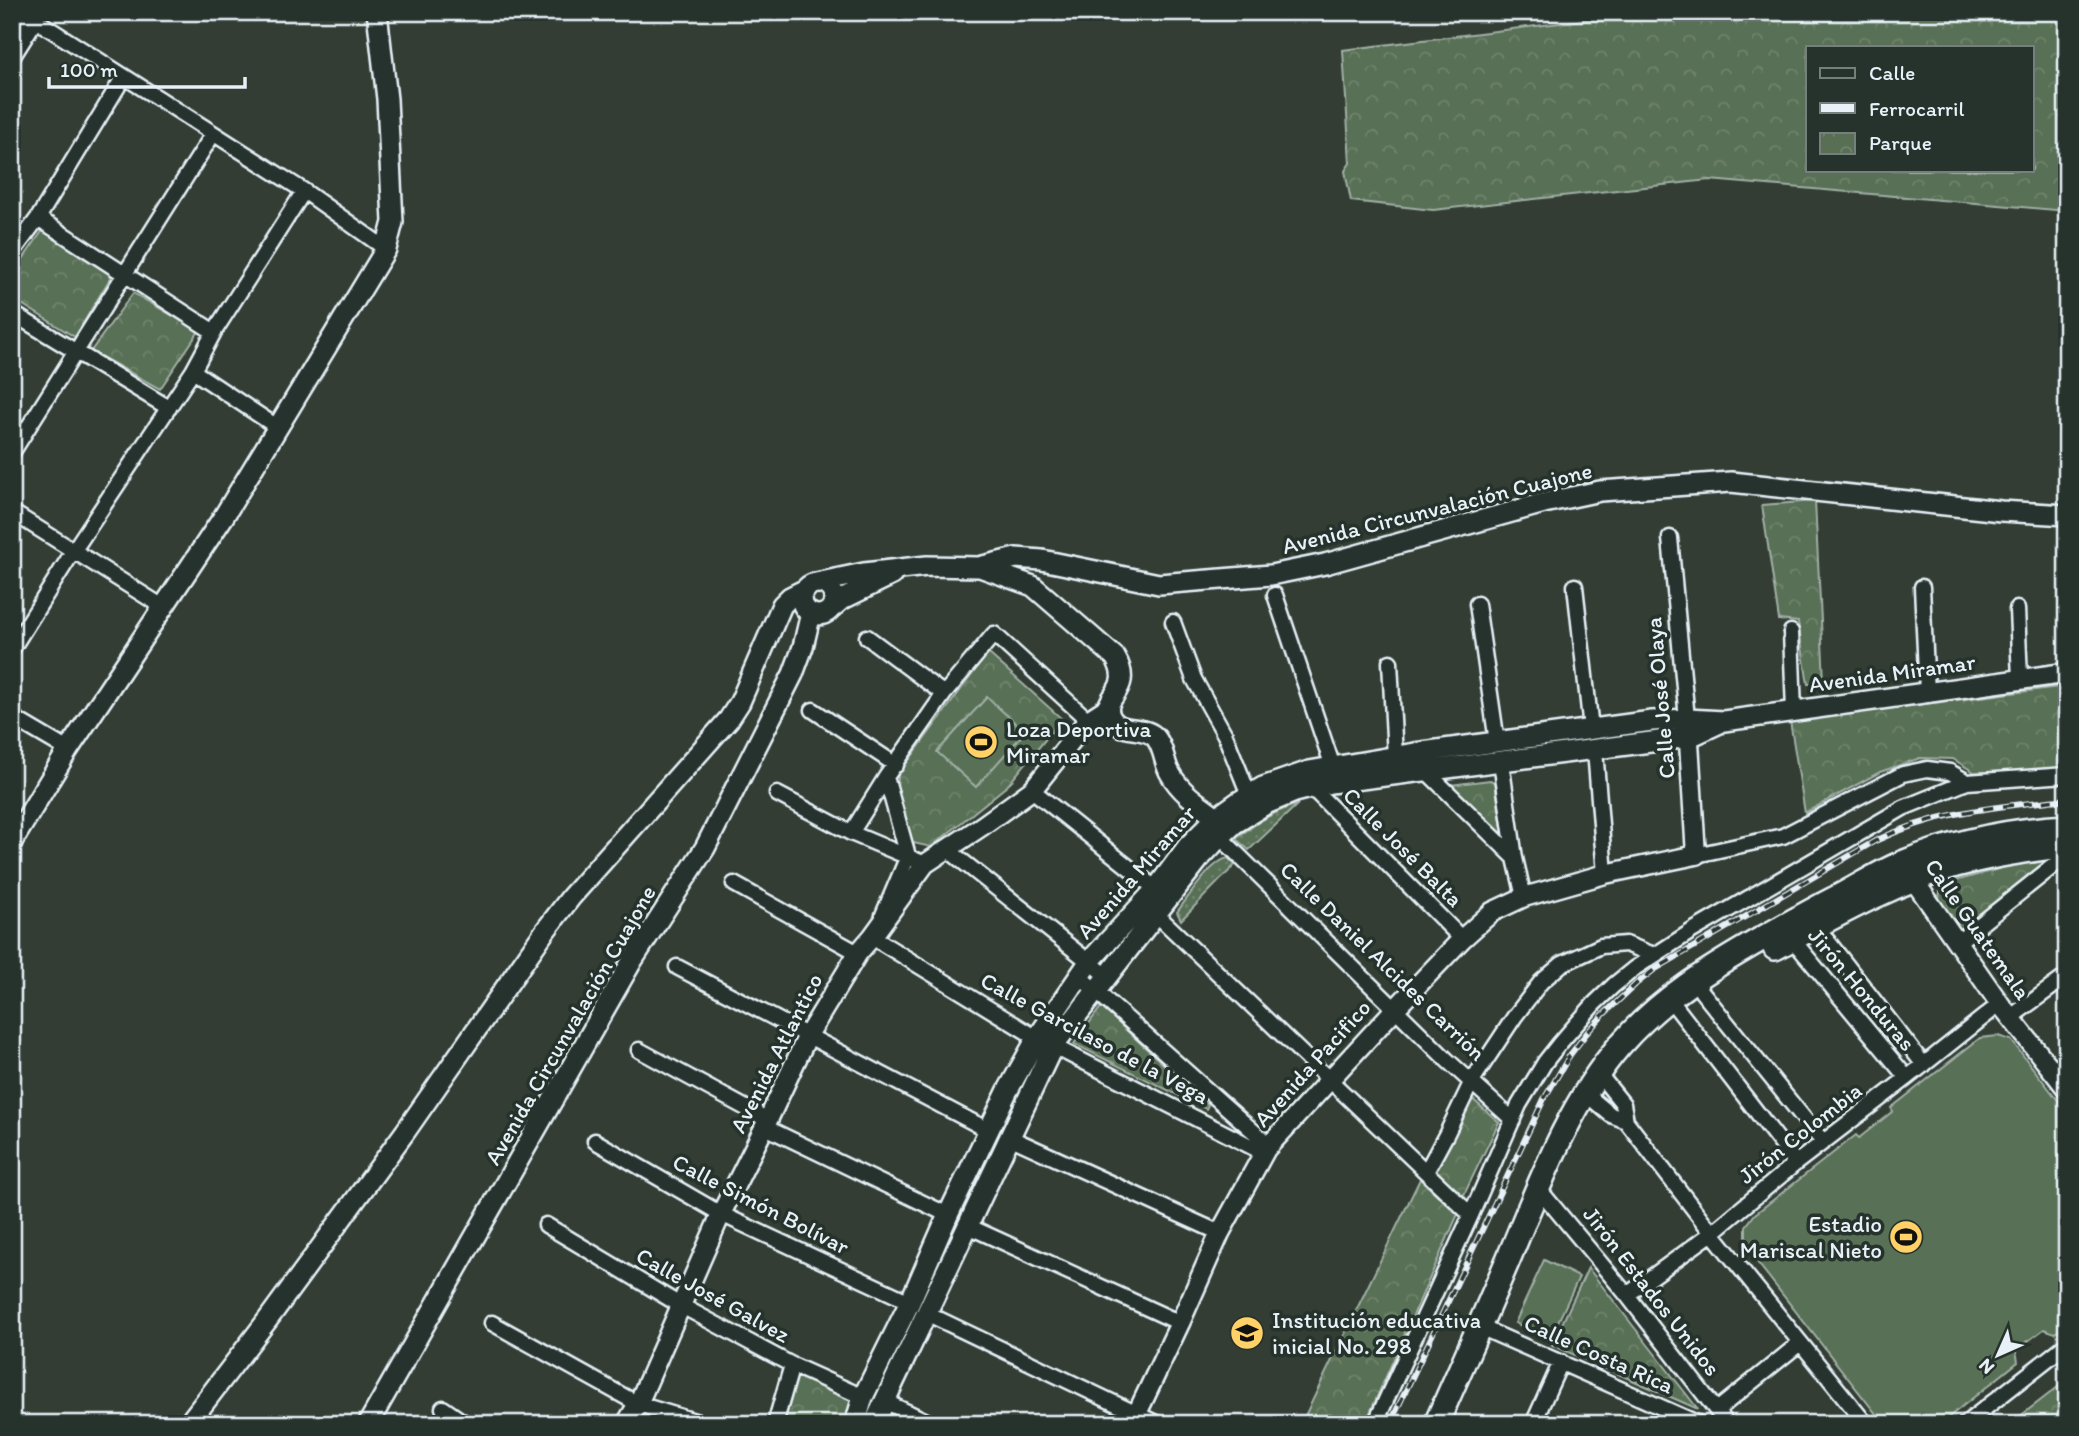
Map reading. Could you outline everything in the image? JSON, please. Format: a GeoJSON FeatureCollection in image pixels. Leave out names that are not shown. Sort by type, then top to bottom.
{"type":"FeatureCollection","features":[{"type":"Feature","properties":{"kind":"highway"},"geometry":{"type":"LineString","coordinates":[[1443,1423],[1544,1194],[1571,1150],[1597,1089],[1646,1040],[1674,1004],[1698,985],[1811,919],[1907,871],[1943,849],[2011,832],[2067,827]]}},
{"type":"Feature","properties":{"kind":"highway"},"geometry":{"type":"LineString","coordinates":[[1907,871],[1955,865],[1998,854],[2067,845]]}},
{"type":"Feature","properties":{"kind":"main road"},"geometry":{"type":"LineString","coordinates":[[12,842],[68,750],[224,516],[386,248],[393,222],[387,99],[377,12]]}},
{"type":"Feature","properties":{"kind":"main road","name":"Avenida Circunvalación Cuajone"},"geometry":{"type":"LineString","coordinates":[[368,1424],[632,961],[705,848],[793,674],[816,602],[864,573],[927,566],[979,567],[1016,558],[1042,560],[1159,584],[1271,575],[1325,564],[1544,503],[1600,491],[1731,482],[2001,511],[2067,515]]}},
{"type":"Feature","properties":{"kind":"main road"},"geometry":{"type":"LineString","coordinates":[[979,567],[1033,586],[1115,657],[1122,669],[1122,681],[1108,707]]}},
{"type":"Feature","properties":{"kind":"main road","name":"Avenida Circunvalación Cuajone"},"geometry":{"type":"LineString","coordinates":[[816,602],[841,600],[906,568]]}},
{"type":"Feature","properties":{"kind":"main road"},"geometry":{"type":"LineString","coordinates":[[188,1424],[397,1143],[571,897],[729,719],[740,702],[782,605],[790,597],[816,602]]}},
{"type":"Feature","properties":{"kind":"main road","name":"Avenida Miramar"},"geometry":{"type":"LineString","coordinates":[[855,1424],[863,1396],[968,1226],[1009,1136],[1045,1042],[1102,984],[1200,858],[1218,827],[1234,824],[1266,804],[1311,787],[1595,750],[1724,721],[2067,673]]}},
{"type":"Feature","properties":{"kind":"main road","name":"Calle Daniel Alcides Carrión"},"geometry":{"type":"LineString","coordinates":[[1108,707],[1114,722],[1156,737],[1171,776],[1218,827]]}},
{"type":"Feature","properties":{"kind":"main road","name":"Avenida Miramar"},"geometry":{"type":"LineString","coordinates":[[874,1424],[918,1308],[948,1215],[988,1130],[1045,1042],[1084,969],[1156,889],[1188,846],[1218,827],[1249,795],[1293,775],[1395,757],[1652,721],[1689,728]]}},
{"type":"Feature","properties":{"kind":"street"},"geometry":{"type":"LineString","coordinates":[[12,54],[31,14],[123,78],[304,191],[386,248]]}},
{"type":"Feature","properties":{"kind":"street"},"geometry":{"type":"LineString","coordinates":[[12,253],[38,218],[123,78]]}},
{"type":"Feature","properties":{"kind":"street"},"geometry":{"type":"LineString","coordinates":[[12,453],[213,134]]}},
{"type":"Feature","properties":{"kind":"street"},"geometry":{"type":"LineString","coordinates":[[12,649],[193,371],[214,332],[304,191]]}},
{"type":"Feature","properties":{"kind":"street"},"geometry":{"type":"LineString","coordinates":[[38,218],[214,332]]}},
{"type":"Feature","properties":{"kind":"street"},"geometry":{"type":"LineString","coordinates":[[12,313],[169,408]]}},
{"type":"Feature","properties":{"kind":"street"},"geometry":{"type":"LineString","coordinates":[[193,371],[277,428]]}},
{"type":"Feature","properties":{"kind":"street"},"geometry":{"type":"LineString","coordinates":[[12,512],[163,607]]}},
{"type":"Feature","properties":{"kind":"street","name":"Calle José Olaya"},"geometry":{"type":"LineString","coordinates":[[1670,538],[1689,728],[1696,855]]}},
{"type":"Feature","properties":{"kind":"street"},"geometry":{"type":"LineString","coordinates":[[1575,586],[1591,729]]}},
{"type":"Feature","properties":{"kind":"street"},"geometry":{"type":"LineString","coordinates":[[1922,587],[1927,693]]}},
{"type":"Feature","properties":{"kind":"street"},"geometry":{"type":"LineString","coordinates":[[1275,595],[1334,767]]}},
{"type":"Feature","properties":{"kind":"street"},"geometry":{"type":"LineString","coordinates":[[1477,604],[1497,742]]}},
{"type":"Feature","properties":{"kind":"street"},"geometry":{"type":"LineString","coordinates":[[2017,609],[2020,679]]}},
{"type":"Feature","properties":{"kind":"street"},"geometry":{"type":"LineString","coordinates":[[1173,622],[1194,679],[1225,736],[1249,795]]}},
{"type":"Feature","properties":{"kind":"street"},"geometry":{"type":"LineString","coordinates":[[1791,632],[1794,711]]}},
{"type":"Feature","properties":{"kind":"street"},"geometry":{"type":"LineString","coordinates":[[851,833],[944,694],[994,634],[1088,719]]}},
{"type":"Feature","properties":{"kind":"street"},"geometry":{"type":"LineString","coordinates":[[867,637],[944,694]]}},
{"type":"Feature","properties":{"kind":"street"},"geometry":{"type":"LineString","coordinates":[[1390,662],[1395,757]]}},
{"type":"Feature","properties":{"kind":"street","name":"Avenida Atlantico"},"geometry":{"type":"LineString","coordinates":[[626,1424],[638,1404],[721,1214],[808,1035],[858,953],[926,864],[1032,790],[1088,719],[1108,707]]}},
{"type":"Feature","properties":{"kind":"street"},"geometry":{"type":"LineString","coordinates":[[813,710],[891,771],[908,856],[874,934]]}},
{"type":"Feature","properties":{"kind":"street"},"geometry":{"type":"LineString","coordinates":[[12,717],[68,750]]}},
{"type":"Feature","properties":{"kind":"street"},"geometry":{"type":"LineString","coordinates":[[1595,750],[1605,874]]}},
{"type":"Feature","properties":{"kind":"street"},"geometry":{"type":"LineString","coordinates":[[1501,762],[1515,858],[1524,897]]}},
{"type":"Feature","properties":{"kind":"street","name":"Avenida Pacifico"},"geometry":{"type":"LineString","coordinates":[[1134,1418],[1220,1233],[1267,1150],[1395,1009],[1462,939],[1492,912],[1524,897],[1605,874],[1783,836],[1903,774],[1927,769],[1950,772],[1967,782]]}},
{"type":"Feature","properties":{"kind":"street"},"geometry":{"type":"LineString","coordinates":[[1426,771],[1515,858]]}},
{"type":"Feature","properties":{"kind":"street"},"geometry":{"type":"LineString","coordinates":[[1375,1424],[1519,1105],[1552,1052],[1575,1024],[1614,985],[1692,931],[1903,808],[1967,782],[2067,775]]}},
{"type":"Feature","properties":{"kind":"street","name":"Calle José Balta"},"geometry":{"type":"LineString","coordinates":[[1311,787],[1462,939]]}},
{"type":"Feature","properties":{"kind":"street"},"geometry":{"type":"LineString","coordinates":[[1032,790],[1156,889]]}},
{"type":"Feature","properties":{"kind":"street"},"geometry":{"type":"LineString","coordinates":[[777,793],[851,833],[926,864]]}},
{"type":"Feature","properties":{"kind":"street","name":"Calle Daniel Alcides Carrión"},"geometry":{"type":"LineString","coordinates":[[1218,827],[1395,1009],[1513,1120]]}},
{"type":"Feature","properties":{"kind":"street"},"geometry":{"type":"LineString","coordinates":[[947,849],[1102,984],[1267,1150]]}},
{"type":"Feature","properties":{"kind":"street"},"geometry":{"type":"LineString","coordinates":[[1958,942],[2067,855]]}},
{"type":"Feature","properties":{"kind":"street","name":"Calle Guatemala"},"geometry":{"type":"LineString","coordinates":[[1907,871],[2005,1011],[2067,1089]]}},
{"type":"Feature","properties":{"kind":"street"},"geometry":{"type":"LineString","coordinates":[[734,884],[858,953]]}},
{"type":"Feature","properties":{"kind":"street"},"geometry":{"type":"LineString","coordinates":[[1156,914],[1471,1215]]}},
{"type":"Feature","properties":{"kind":"street","name":"Jirón Honduras"},"geometry":{"type":"LineString","coordinates":[[1811,919],[1923,1065]]}},
{"type":"Feature","properties":{"kind":"street","name":"Jirón Honduras"},"geometry":{"type":"LineString","coordinates":[[1787,933],[1908,1078]]}},
{"type":"Feature","properties":{"kind":"street","name":"Calle Garcilaso de la Vega"},"geometry":{"type":"LineString","coordinates":[[874,934],[1045,1042],[1267,1150]]}},
{"type":"Feature","properties":{"kind":"street"},"geometry":{"type":"LineString","coordinates":[[1426,1172],[1472,1081],[1541,982],[1562,964],[1601,946],[1626,944],[1654,955]]}},
{"type":"Feature","properties":{"kind":"street"},"geometry":{"type":"LineString","coordinates":[[677,967],[988,1130]]}},
{"type":"Feature","properties":{"kind":"street","name":"Jirón Colombia"},"geometry":{"type":"LineString","coordinates":[[1627,1295],[1712,1233],[1796,1163],[1923,1065],[2005,1011],[2067,976]]}},
{"type":"Feature","properties":{"kind":"street"},"geometry":{"type":"LineString","coordinates":[[1698,985],[1823,1142]]}},
{"type":"Feature","properties":{"kind":"street"},"geometry":{"type":"LineString","coordinates":[[1674,1004],[1796,1163]]}},
{"type":"Feature","properties":{"kind":"street"},"geometry":{"type":"LineString","coordinates":[[639,1050],[766,1124],[948,1215]]}},
{"type":"Feature","properties":{"kind":"street"},"geometry":{"type":"LineString","coordinates":[[1597,1089],[1611,1115],[1626,1121],[1712,1233],[1866,1424]]}},
{"type":"Feature","properties":{"kind":"street"},"geometry":{"type":"LineString","coordinates":[[1009,1136],[1220,1233]]}},
{"type":"Feature","properties":{"kind":"street","name":"Calle Simón Bolívar"},"geometry":{"type":"LineString","coordinates":[[595,1141],[721,1214],[918,1308],[1134,1418],[1158,1424]]}},
{"type":"Feature","properties":{"kind":"street","name":"Jirón Estados Unidos"},"geometry":{"type":"LineString","coordinates":[[1544,1194],[1727,1424]]}},
{"type":"Feature","properties":{"kind":"street","name":"Calle José Galvez"},"geometry":{"type":"LineString","coordinates":[[546,1224],[680,1305],[792,1366],[863,1396]]}},
{"type":"Feature","properties":{"kind":"street"},"geometry":{"type":"LineString","coordinates":[[968,1226],[1180,1323]]}},
{"type":"Feature","properties":{"kind":"street"},"geometry":{"type":"LineString","coordinates":[[492,1323],[638,1404],[705,1424]]}},
{"type":"Feature","properties":{"kind":"street","name":"Calle Costa Rica"},"geometry":{"type":"LineString","coordinates":[[1486,1329],[1699,1424]]}},
{"type":"Feature","properties":{"kind":"street"},"geometry":{"type":"LineString","coordinates":[[1717,1410],[1800,1343]]}},
{"type":"Feature","properties":{"kind":"street"},"geometry":{"type":"LineString","coordinates":[[1965,1424],[2067,1345]]}},
{"type":"Feature","properties":{"kind":"street"},"geometry":{"type":"LineString","coordinates":[[1533,1424],[1561,1362]]}},
{"type":"Feature","properties":{"kind":"street"},"geometry":{"type":"LineString","coordinates":[[775,1424],[792,1366]]}},
{"type":"Feature","properties":{"kind":"street"},"geometry":{"type":"LineString","coordinates":[[884,1401],[933,1424]]}},
{"type":"Feature","properties":{"kind":"street"},"geometry":{"type":"LineString","coordinates":[[443,1408],[466,1424]]}},
{"type":"Feature","properties":{"kind":"green space"},"geometry":{"type":"Polygon","coordinates":[[[1648,12],[2067,12],[2067,211],[1709,180],[1433,210],[1351,201],[1345,171],[1350,163],[1343,50],[1648,12]]]}},
{"type":"Feature","properties":{"kind":"green space"},"geometry":{"type":"Polygon","coordinates":[[[45,227],[115,270],[75,337],[12,298],[12,275],[45,227]]]}},
{"type":"Feature","properties":{"kind":"green space"},"geometry":{"type":"Polygon","coordinates":[[[133,293],[199,331],[160,389],[91,351],[133,293]]]}},
{"type":"Feature","properties":{"kind":"green space"},"geometry":{"type":"Polygon","coordinates":[[[1815,501],[1824,681],[1808,684],[1798,622],[1779,620],[1762,505],[1815,501]]]}},
{"type":"Feature","properties":{"kind":"green space"},"geometry":{"type":"Polygon","coordinates":[[[988,653],[1062,719],[1008,785],[931,847],[913,843],[897,791],[898,775],[988,653]]]}},
{"type":"Feature","properties":{"kind":"green space"},"geometry":{"type":"Polygon","coordinates":[[[2067,686],[2067,770],[1974,772],[1953,759],[1920,758],[1880,772],[1805,813],[1790,721],[2067,686]]]}},
{"type":"Feature","properties":{"kind":"green space","name":"Loza Deportiva Miramar"},"geometry":{"type":"Polygon","coordinates":[[[987,697],[1025,732],[976,787],[937,752],[987,697]]]}},
{"type":"Feature","properties":{"kind":"green space"},"geometry":{"type":"Polygon","coordinates":[[[1490,780],[1495,782],[1503,835],[1499,838],[1450,785],[1490,780]]]}},
{"type":"Feature","properties":{"kind":"green space"},"geometry":{"type":"Polygon","coordinates":[[[1298,804],[1249,850],[1236,839],[1266,818],[1298,804]]]}},
{"type":"Feature","properties":{"kind":"green space"},"geometry":{"type":"Polygon","coordinates":[[[1228,858],[1235,865],[1181,920],[1177,912],[1193,890],[1214,866],[1228,858]]]}},
{"type":"Feature","properties":{"kind":"green space"},"geometry":{"type":"Polygon","coordinates":[[[2047,860],[1959,931],[1938,904],[1941,885],[2027,861],[2047,860]]]}},
{"type":"Feature","properties":{"kind":"green space"},"geometry":{"type":"Polygon","coordinates":[[[1101,1007],[1208,1105],[1206,1109],[1074,1044],[1101,1007]]]}},
{"type":"Feature","properties":{"kind":"green space","name":"Estadio Mariscal Nieto"},"geometry":{"type":"Polygon","coordinates":[[[1998,1036],[2011,1040],[2067,1112],[2067,1324],[2055,1333],[2044,1329],[2016,1350],[2018,1362],[1940,1424],[1884,1424],[1746,1248],[1746,1226],[1755,1214],[1856,1135],[1859,1138],[1893,1111],[1891,1108],[1980,1038],[1998,1036]]]}},
{"type":"Feature","properties":{"kind":"green space"},"geometry":{"type":"Polygon","coordinates":[[[1470,1097],[1499,1122],[1462,1199],[1434,1172],[1470,1097]]]}},
{"type":"Feature","properties":{"kind":"green space"},"geometry":{"type":"Polygon","coordinates":[[[1420,1179],[1458,1214],[1365,1424],[1301,1424],[1420,1179]]]}},
{"type":"Feature","properties":{"kind":"green space"},"geometry":{"type":"Polygon","coordinates":[[[1544,1260],[1579,1277],[1550,1339],[1515,1323],[1544,1260]]]}},
{"type":"Feature","properties":{"kind":"green space"},"geometry":{"type":"Polygon","coordinates":[[[1588,1268],[1698,1409],[1552,1345],[1588,1268]]]}},
{"type":"Feature","properties":{"kind":"green space"},"geometry":{"type":"Polygon","coordinates":[[[795,1373],[869,1410],[865,1424],[780,1424],[795,1373]]]}},
{"type":"Feature","properties":{"kind":"green space"},"geometry":{"type":"Polygon","coordinates":[[[2067,1380],[2067,1424],[2010,1424],[2067,1380]]]}},
{"type":"Feature","properties":{"kind":"railway"},"geometry":{"type":"LineString","coordinates":[[1390,1424],[1544,1099],[1586,1034],[1636,984],[1654,970],[1875,841],[1946,816],[2067,799]]}},
{"type":"Feature","properties":{"kind":"place","name":"Loza Deportiva Miramar"},"geometry":{"type":"Point","coordinates":[981,742]}},
{"type":"Feature","properties":{"kind":"place","name":"Estadio Mariscal Nieto"},"geometry":{"type":"Point","coordinates":[1906,1237]}},
{"type":"Feature","properties":{"kind":"place","name":"Institución educativa inicial No. 298"},"geometry":{"type":"Point","coordinates":[1247,1333]}}]}
